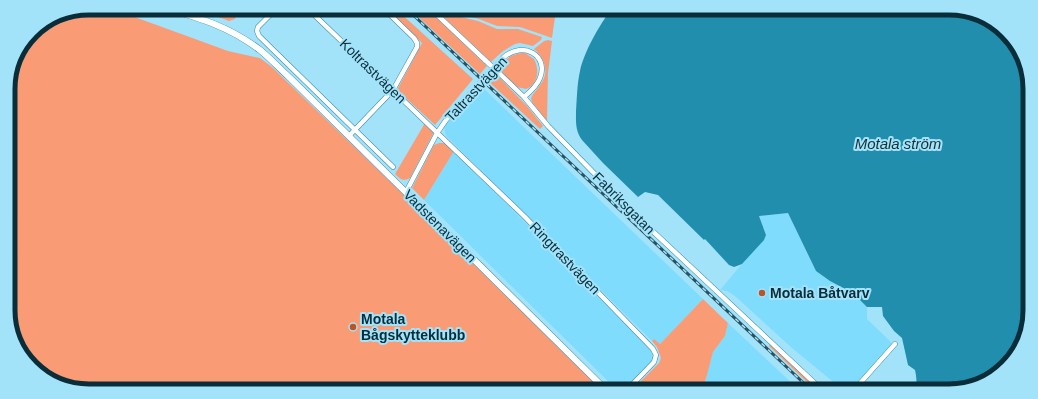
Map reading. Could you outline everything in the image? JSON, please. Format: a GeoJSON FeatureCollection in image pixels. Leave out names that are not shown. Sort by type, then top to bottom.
{"type":"FeatureCollection","features":[{"type":"Feature","properties":{"kind":"main road","name":"Vadstenavägen"},"geometry":{"type":"LineString","coordinates":[[186,15],[211,22],[237,34],[261,50],[600,384]]}},
{"type":"Feature","properties":{"kind":"street"},"geometry":{"type":"LineString","coordinates":[[270,15],[257,29],[259,36],[393,167]]}},
{"type":"Feature","properties":{"kind":"street","name":"Koltrastvägen"},"geometry":{"type":"LineString","coordinates":[[314,15],[438,133]]}},
{"type":"Feature","properties":{"kind":"street"},"geometry":{"type":"LineString","coordinates":[[348,136],[393,90],[417,47],[417,43],[414,38],[389,15]]}},
{"type":"Feature","properties":{"kind":"street","name":"Fabriksgatan"},"geometry":{"type":"LineString","coordinates":[[437,15],[524,97],[548,126],[628,208],[816,384]]}},
{"type":"Feature","properties":{"kind":"street","name":"Taltrastvägen"},"geometry":{"type":"LineString","coordinates":[[406,192],[438,133],[451,113],[504,57],[517,50],[526,50],[532,53],[536,56],[541,65],[541,75],[538,82],[524,97]]}},
{"type":"Feature","properties":{"kind":"street","name":"Ringtrastvägen"},"geometry":{"type":"LineString","coordinates":[[438,133],[524,216],[654,349],[656,355],[654,362],[633,384]]}},
{"type":"Feature","properties":{"kind":"street"},"geometry":{"type":"LineString","coordinates":[[859,384],[895,344]]}},
{"type":"Feature","properties":{"kind":"shaded area"},"geometry":{"type":"Polygon","coordinates":[[[129,15],[228,51],[260,58],[272,67],[596,384],[74,383],[48,372],[40,366],[27,351],[19,334],[16,325],[15,310],[16,74],[27,48],[33,40],[48,27],[74,16],[129,15]]]}},
{"type":"Feature","properties":{"kind":"shaded area"},"geometry":{"type":"Polygon","coordinates":[[[213,15],[237,15],[235,19],[229,21],[213,15]]]}},
{"type":"Feature","properties":{"kind":"shaded area"},"geometry":{"type":"Polygon","coordinates":[[[393,15],[403,15],[473,79],[435,125],[397,90],[422,43],[393,15]]]}},
{"type":"Feature","properties":{"kind":"shaded area"},"geometry":{"type":"Polygon","coordinates":[[[416,15],[434,15],[487,66],[480,74],[416,15]]]}},
{"type":"Feature","properties":{"kind":"shaded area"},"geometry":{"type":"Polygon","coordinates":[[[441,15],[455,15],[478,21],[497,29],[518,29],[542,37],[541,40],[533,46],[520,43],[515,44],[503,51],[491,62],[441,15]]]}},
{"type":"Feature","properties":{"kind":"shaded area"},"geometry":{"type":"Polygon","coordinates":[[[462,15],[555,15],[552,38],[520,27],[497,26],[479,19],[462,15]]]}},
{"type":"Feature","properties":{"kind":"shaded area"},"geometry":{"type":"Polygon","coordinates":[[[544,41],[552,41],[548,73],[547,121],[532,102],[531,98],[545,76],[545,66],[543,61],[534,49],[544,41]]]}},
{"type":"Feature","properties":{"kind":"shaded area"},"geometry":{"type":"Polygon","coordinates":[[[525,53],[534,59],[537,68],[537,76],[533,84],[526,89],[517,87],[498,68],[510,57],[516,54],[525,53]]]}},
{"type":"Feature","properties":{"kind":"shaded area"},"geometry":{"type":"Polygon","coordinates":[[[494,72],[527,106],[543,126],[540,129],[487,80],[494,72]]]}},
{"type":"Feature","properties":{"kind":"shaded area"},"geometry":{"type":"Polygon","coordinates":[[[481,86],[703,299],[660,344],[654,339],[652,341],[446,136],[444,127],[446,123],[481,86]]]}},
{"type":"Feature","properties":{"kind":"shaded area"},"geometry":{"type":"Polygon","coordinates":[[[425,123],[434,132],[410,178],[405,180],[402,179],[395,174],[425,123]]]}},
{"type":"Feature","properties":{"kind":"shaded area"},"geometry":{"type":"Polygon","coordinates":[[[444,143],[454,151],[424,200],[412,188],[434,145],[444,143]]]}},
{"type":"Feature","properties":{"kind":"shaded area"},"geometry":{"type":"Polygon","coordinates":[[[454,151],[646,343],[652,351],[654,357],[652,361],[630,384],[611,384],[424,200],[454,151]]]}},
{"type":"Feature","properties":{"kind":"shaded area"},"geometry":{"type":"Polygon","coordinates":[[[788,213],[816,271],[830,281],[853,293],[867,307],[867,319],[893,344],[858,384],[836,384],[792,348],[735,296],[727,291],[720,290],[766,235],[759,216],[788,213]]]}},
{"type":"Feature","properties":{"kind":"shaded area"},"geometry":{"type":"Polygon","coordinates":[[[703,299],[728,323],[725,336],[713,352],[705,384],[638,384],[659,363],[661,358],[657,347],[652,341],[654,339],[660,344],[703,299]]]}},
{"type":"Feature","properties":{"kind":"shaded area"},"geometry":{"type":"Polygon","coordinates":[[[728,323],[793,384],[706,384],[707,372],[713,352],[725,336],[728,323]]]}},
{"type":"Feature","properties":{"kind":"shaded area"},"geometry":{"type":"Polygon","coordinates":[[[770,344],[813,384],[809,384],[769,346],[770,344]]]}},
{"type":"Feature","properties":{"kind":"water","name":"Motala ström"},"geometry":{"type":"Polygon","coordinates":[[[607,15],[949,15],[964,16],[973,19],[990,27],[998,33],[1011,48],[1015,56],[1019,65],[1023,89],[1023,315],[1019,334],[1011,351],[1005,359],[986,374],[964,383],[917,384],[915,370],[908,365],[902,338],[894,331],[883,316],[882,307],[867,307],[853,293],[830,281],[816,271],[788,213],[759,216],[766,235],[764,240],[742,264],[734,267],[729,265],[705,239],[704,240],[658,195],[645,192],[638,197],[582,140],[576,126],[579,76],[585,56],[607,15]]]}},
{"type":"Feature","properties":{"kind":"railway"},"geometry":{"type":"LineString","coordinates":[[413,15],[805,384]]}},
{"type":"Feature","properties":{"kind":"place","name":"Motala Båtvarv"},"geometry":{"type":"Point","coordinates":[762,293]}},
{"type":"Feature","properties":{"kind":"place","name":"Motala Bågskytteklubb"},"geometry":{"type":"Point","coordinates":[353,327]}}]}
